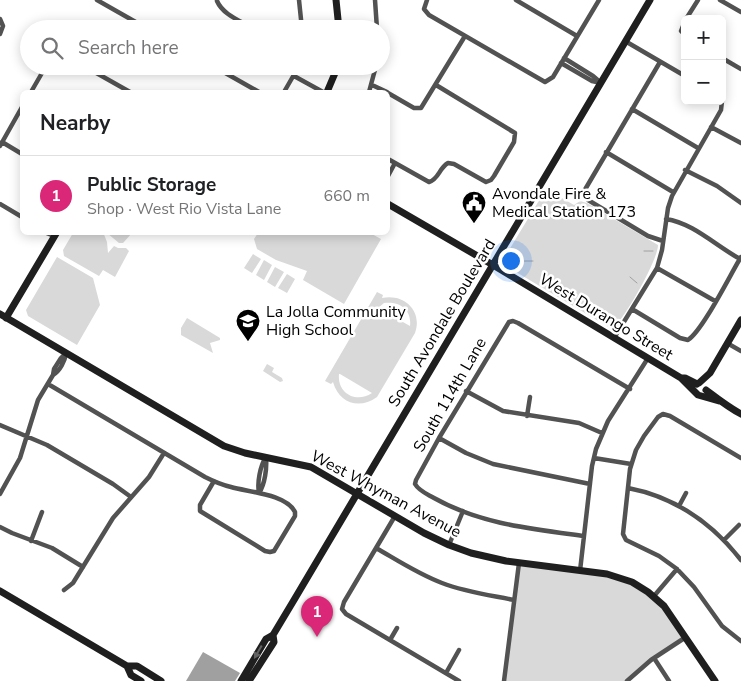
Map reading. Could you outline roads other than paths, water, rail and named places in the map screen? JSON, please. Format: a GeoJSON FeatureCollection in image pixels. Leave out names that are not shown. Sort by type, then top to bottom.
{"type":"FeatureCollection","features":[{"type":"Feature","properties":{"kind":"street"},"geometry":{"type":"LineString","coordinates":[[97,0],[132,20]]}},
{"type":"Feature","properties":{"kind":"street"},"geometry":{"type":"LineString","coordinates":[[299,0],[301,20]]}},
{"type":"Feature","properties":{"kind":"street"},"geometry":{"type":"LineString","coordinates":[[336,0],[339,20]]}},
{"type":"Feature","properties":{"kind":"street"},"geometry":{"type":"LineString","coordinates":[[375,0],[376,20]]}},
{"type":"Feature","properties":{"kind":"street"},"geometry":{"type":"LineString","coordinates":[[427,0],[424,9],[429,15],[540,80],[548,82],[553,77],[598,0]]}},
{"type":"Feature","properties":{"kind":"street"},"geometry":{"type":"LineString","coordinates":[[516,0],[577,36]]}},
{"type":"Feature","properties":{"kind":"street","name":"South Avondale Boulevard"},"geometry":{"type":"LineString","coordinates":[[241,681],[266,639],[273,634],[650,0]]}},
{"type":"Feature","properties":{"kind":"street"},"geometry":{"type":"LineString","coordinates":[[689,15],[698,0]]}},
{"type":"Feature","properties":{"kind":"street"},"geometry":{"type":"LineString","coordinates":[[720,0],[741,12]]}},
{"type":"Feature","properties":{"kind":"street"},"geometry":{"type":"LineString","coordinates":[[217,1],[224,11],[239,20]]}},
{"type":"Feature","properties":{"kind":"street"},"geometry":{"type":"LineString","coordinates":[[0,34],[3,28],[2,21]]}},
{"type":"Feature","properties":{"kind":"street"},"geometry":{"type":"LineString","coordinates":[[390,95],[419,109],[436,85],[465,36]]}},
{"type":"Feature","properties":{"kind":"street"},"geometry":{"type":"LineString","coordinates":[[625,41],[681,74]]}},
{"type":"Feature","properties":{"kind":"street"},"geometry":{"type":"LineString","coordinates":[[563,60],[592,81],[601,83]]}},
{"type":"Feature","properties":{"kind":"street"},"geometry":{"type":"LineString","coordinates":[[725,60],[741,69]]}},
{"type":"Feature","properties":{"kind":"street"},"geometry":{"type":"LineString","coordinates":[[660,62],[606,152],[583,195],[588,200],[648,236],[663,242]]}},
{"type":"Feature","properties":{"kind":"street"},"geometry":{"type":"LineString","coordinates":[[32,90],[41,75]]}},
{"type":"Feature","properties":{"kind":"street"},"geometry":{"type":"LineString","coordinates":[[100,75],[126,90]]}},
{"type":"Feature","properties":{"kind":"street"},"geometry":{"type":"LineString","coordinates":[[229,75],[255,90]]}},
{"type":"Feature","properties":{"kind":"street"},"geometry":{"type":"LineString","coordinates":[[326,90],[334,75]]}},
{"type":"Feature","properties":{"kind":"street"},"geometry":{"type":"LineString","coordinates":[[370,90],[374,75]]}},
{"type":"Feature","properties":{"kind":"street"},"geometry":{"type":"LineString","coordinates":[[285,90],[294,76],[321,90]]}},
{"type":"Feature","properties":{"kind":"street"},"geometry":{"type":"LineString","coordinates":[[372,85],[381,90]]}},
{"type":"Feature","properties":{"kind":"street"},"geometry":{"type":"LineString","coordinates":[[391,161],[431,182],[436,178],[444,165],[448,163],[454,164],[481,180],[488,182],[499,168],[516,136],[511,130],[436,85]]}},
{"type":"Feature","properties":{"kind":"street"},"geometry":{"type":"LineString","coordinates":[[614,338],[657,268],[673,192],[721,110],[722,105]]}},
{"type":"Feature","properties":{"kind":"street"},"geometry":{"type":"LineString","coordinates":[[632,109],[698,148]]}},
{"type":"Feature","properties":{"kind":"street"},"geometry":{"type":"LineString","coordinates":[[20,111],[1,144],[20,153]]}},
{"type":"Feature","properties":{"kind":"street"},"geometry":{"type":"LineString","coordinates":[[711,127],[741,143]]}},
{"type":"Feature","properties":{"kind":"street"},"geometry":{"type":"LineString","coordinates":[[606,152],[673,192]]}},
{"type":"Feature","properties":{"kind":"street"},"geometry":{"type":"LineString","coordinates":[[685,170],[717,186],[741,202]]}},
{"type":"Feature","properties":{"kind":"street"},"geometry":{"type":"LineString","coordinates":[[0,204],[20,216]]}},
{"type":"Feature","properties":{"kind":"street","name":"West Durango Street"},"geometry":{"type":"LineString","coordinates":[[390,205],[694,386],[704,384],[720,401],[741,414]]}},
{"type":"Feature","properties":{"kind":"street"},"geometry":{"type":"LineString","coordinates":[[632,309],[680,338],[688,340],[694,335],[740,258],[690,227],[677,221],[666,219]]}},
{"type":"Feature","properties":{"kind":"street"},"geometry":{"type":"LineString","coordinates":[[3,316],[53,235]]}},
{"type":"Feature","properties":{"kind":"street"},"geometry":{"type":"LineString","coordinates":[[657,268],[715,301]]}},
{"type":"Feature","properties":{"kind":"street","name":"West Whyman Avenue"},"geometry":{"type":"LineString","coordinates":[[3,316],[224,446],[238,452],[311,467],[424,533],[449,545],[482,556],[519,563],[608,574],[626,579],[654,596],[669,612],[715,681]]}},
{"type":"Feature","properties":{"kind":"street"},"geometry":{"type":"LineString","coordinates":[[706,388],[710,373],[741,320]]}},
{"type":"Feature","properties":{"kind":"street","name":"South 114th Lane"},"geometry":{"type":"LineString","coordinates":[[463,511],[431,496],[419,489],[415,484],[439,438],[505,326],[511,322],[518,323],[630,389]]}},
{"type":"Feature","properties":{"kind":"street"},"geometry":{"type":"LineString","coordinates":[[728,343],[741,351]]}},
{"type":"Feature","properties":{"kind":"street"},"geometry":{"type":"LineString","coordinates":[[0,494],[18,463],[37,404],[58,363],[66,353]]}},
{"type":"Feature","properties":{"kind":"street"},"geometry":{"type":"LineString","coordinates":[[580,571],[594,458],[602,433],[648,358]]}},
{"type":"Feature","properties":{"kind":"street"},"geometry":{"type":"LineString","coordinates":[[710,373],[694,386],[720,401]]}},
{"type":"Feature","properties":{"kind":"street"},"geometry":{"type":"LineString","coordinates":[[48,384],[214,481],[233,488],[279,499],[293,508],[295,512],[294,518],[272,552],[265,551],[203,514],[199,509],[214,481]]}},
{"type":"Feature","properties":{"kind":"street"},"geometry":{"type":"LineString","coordinates":[[466,391],[498,409],[527,416],[579,423],[602,433]]}},
{"type":"Feature","properties":{"kind":"street"},"geometry":{"type":"LineString","coordinates":[[527,416],[530,398]]}},
{"type":"Feature","properties":{"kind":"street"},"geometry":{"type":"LineString","coordinates":[[741,458],[670,416],[663,414],[656,419],[644,436],[631,464],[623,531],[624,538],[659,556],[677,569],[694,587],[722,626],[741,641]]}},
{"type":"Feature","properties":{"kind":"street"},"geometry":{"type":"LineString","coordinates":[[0,425],[51,447],[131,497]]}},
{"type":"Feature","properties":{"kind":"street"},"geometry":{"type":"LineString","coordinates":[[439,438],[466,453],[493,464],[590,484]]}},
{"type":"Feature","properties":{"kind":"street"},"geometry":{"type":"LineString","coordinates":[[64,590],[73,583],[113,518],[153,472],[164,453]]}},
{"type":"Feature","properties":{"kind":"street"},"geometry":{"type":"LineString","coordinates":[[259,493],[258,487],[262,463],[266,457]]}},
{"type":"Feature","properties":{"kind":"street"},"geometry":{"type":"LineString","coordinates":[[594,458],[631,464]]}},
{"type":"Feature","properties":{"kind":"street"},"geometry":{"type":"LineString","coordinates":[[628,488],[654,495],[679,506],[702,521],[724,540],[741,560]]}},
{"type":"Feature","properties":{"kind":"street"},"geometry":{"type":"LineString","coordinates":[[679,506],[686,493]]}},
{"type":"Feature","properties":{"kind":"street"},"geometry":{"type":"LineString","coordinates":[[449,545],[463,511],[486,520],[514,526],[584,536]]}},
{"type":"Feature","properties":{"kind":"street"},"geometry":{"type":"LineString","coordinates":[[31,541],[42,512]]}},
{"type":"Feature","properties":{"kind":"street"},"geometry":{"type":"LineString","coordinates":[[395,516],[344,602],[342,609],[346,614],[459,681]]}},
{"type":"Feature","properties":{"kind":"street"},"geometry":{"type":"LineString","coordinates":[[724,540],[739,526]]}},
{"type":"Feature","properties":{"kind":"street"},"geometry":{"type":"LineString","coordinates":[[0,527],[52,548],[83,567]]}},
{"type":"Feature","properties":{"kind":"street"},"geometry":{"type":"LineString","coordinates":[[376,548],[417,572],[441,582],[467,591],[514,600]]}},
{"type":"Feature","properties":{"kind":"street"},"geometry":{"type":"LineString","coordinates":[[504,681],[519,563]]}},
{"type":"Feature","properties":{"kind":"street"},"geometry":{"type":"LineString","coordinates":[[654,596],[677,569]]}},
{"type":"Feature","properties":{"kind":"street"},"geometry":{"type":"LineString","coordinates":[[0,590],[127,666],[137,666],[161,681]]}},
{"type":"Feature","properties":{"kind":"street"},"geometry":{"type":"LineString","coordinates":[[390,640],[398,628]]}},
{"type":"Feature","properties":{"kind":"street","name":"South Avondale Boulevard"},"geometry":{"type":"LineString","coordinates":[[249,681],[274,642],[273,634]]}},
{"type":"Feature","properties":{"kind":"street"},"geometry":{"type":"LineString","coordinates":[[627,681],[654,658],[686,637]]}},
{"type":"Feature","properties":{"kind":"street"},"geometry":{"type":"LineString","coordinates":[[446,673],[460,650]]}},
{"type":"Feature","properties":{"kind":"street"},"geometry":{"type":"LineString","coordinates":[[654,658],[669,681]]}},
{"type":"Feature","properties":{"kind":"street"},"geometry":{"type":"LineString","coordinates":[[127,666],[131,675],[141,681]]}},
{"type":"Feature","properties":{"kind":"waterway"},"geometry":{"type":"LineString","coordinates":[[582,215],[584,208]]}},
{"type":"Feature","properties":{"kind":"waterway"},"geometry":{"type":"LineString","coordinates":[[644,251],[653,251]]}},
{"type":"Feature","properties":{"kind":"waterway"},"geometry":{"type":"LineString","coordinates":[[507,258],[512,261],[533,261]]}},
{"type":"Feature","properties":{"kind":"waterway"},"geometry":{"type":"LineString","coordinates":[[630,277],[637,283]]}},
{"type":"Feature","properties":{"kind":"place","name":"Avondale Fire & Medical Station 173"},"geometry":{"type":"Point","coordinates":[474,224]}},
{"type":"Feature","properties":{"kind":"place","name":"La Jolla Community High School"},"geometry":{"type":"Point","coordinates":[248,342]}},
{"type":"Feature","properties":{"kind":"place","name":"Public Storage"},"geometry":{"type":"Point","coordinates":[317,637]}}]}
